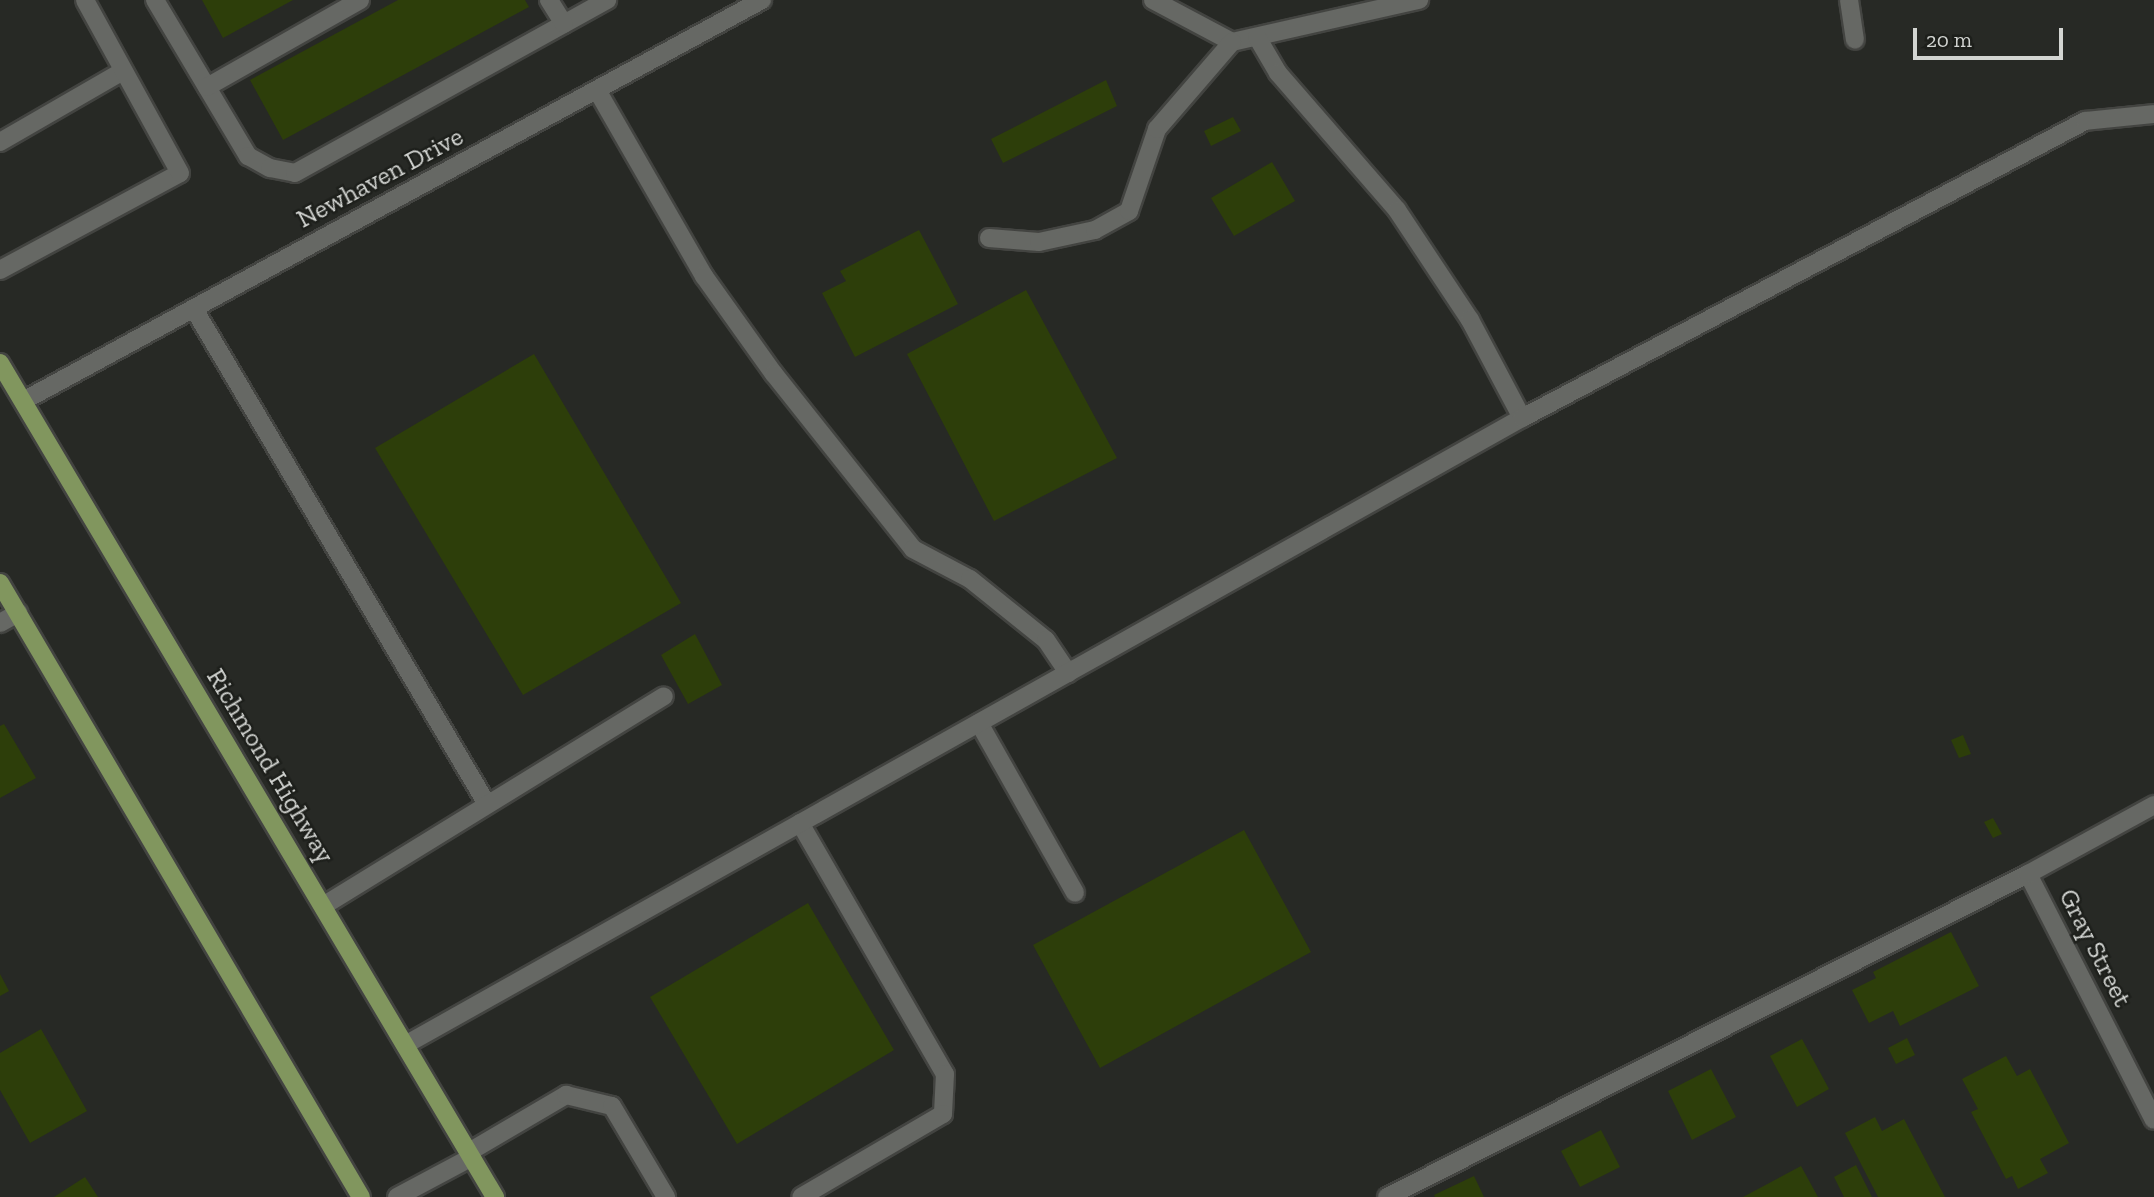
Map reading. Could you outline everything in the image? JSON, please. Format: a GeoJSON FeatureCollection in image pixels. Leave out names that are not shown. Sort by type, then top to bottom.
{"type":"FeatureCollection","features":[{"type":"Feature","properties":{"kind":"main road","name":"Richmond Highway"},"geometry":{"type":"LineString","coordinates":[[0,363],[495,1197]]}},
{"type":"Feature","properties":{"kind":"main road"},"geometry":{"type":"LineString","coordinates":[[0,583],[361,1197]]}},
{"type":"Feature","properties":{"kind":"street"},"geometry":{"type":"LineString","coordinates":[[0,270],[180,173],[85,0]]}},
{"type":"Feature","properties":{"kind":"street"},"geometry":{"type":"LineString","coordinates":[[155,0],[248,156],[270,168],[295,173],[607,0]]}},
{"type":"Feature","properties":{"kind":"street"},"geometry":{"type":"LineString","coordinates":[[207,88],[360,0]]}},
{"type":"Feature","properties":{"kind":"street"},"geometry":{"type":"LineString","coordinates":[[549,0],[564,24]]}},
{"type":"Feature","properties":{"kind":"street","name":"Newhaven Drive"},"geometry":{"type":"LineString","coordinates":[[23,401],[762,0]]}},
{"type":"Feature","properties":{"kind":"street"},"geometry":{"type":"LineString","coordinates":[[1153,0],[1232,42]]}},
{"type":"Feature","properties":{"kind":"street"},"geometry":{"type":"LineString","coordinates":[[989,238],[1039,242],[1095,230],[1129,211],[1157,130],[1232,42],[1419,0]]}},
{"type":"Feature","properties":{"kind":"street"},"geometry":{"type":"LineString","coordinates":[[1849,0],[1855,40]]}},
{"type":"Feature","properties":{"kind":"street"},"geometry":{"type":"LineString","coordinates":[[1256,37],[1278,73],[1397,211],[1470,320],[1522,418]]}},
{"type":"Feature","properties":{"kind":"street"},"geometry":{"type":"LineString","coordinates":[[0,142],[123,71]]}},
{"type":"Feature","properties":{"kind":"street"},"geometry":{"type":"LineString","coordinates":[[597,90],[704,276],[774,374],[914,549],[970,579],[1046,640],[1068,673]]}},
{"type":"Feature","properties":{"kind":"street"},"geometry":{"type":"LineString","coordinates":[[405,1045],[1522,418],[2085,121],[2154,114]]}},
{"type":"Feature","properties":{"kind":"street"},"geometry":{"type":"LineString","coordinates":[[194,309],[487,804]]}},
{"type":"Feature","properties":{"kind":"street"},"geometry":{"type":"LineString","coordinates":[[0,623],[18,613]]}},
{"type":"Feature","properties":{"kind":"street"},"geometry":{"type":"LineString","coordinates":[[323,906],[664,696]]}},
{"type":"Feature","properties":{"kind":"street"},"geometry":{"type":"LineString","coordinates":[[979,723],[1075,893]]}},
{"type":"Feature","properties":{"kind":"street"},"geometry":{"type":"LineString","coordinates":[[1387,1197],[2028,874],[2154,805]]}},
{"type":"Feature","properties":{"kind":"street"},"geometry":{"type":"LineString","coordinates":[[800,823],[945,1074],[943,1114],[801,1197]]}},
{"type":"Feature","properties":{"kind":"street","name":"Gray Street"},"geometry":{"type":"LineString","coordinates":[[2028,874],[2154,1120]]}},
{"type":"Feature","properties":{"kind":"street"},"geometry":{"type":"LineString","coordinates":[[397,1197],[566,1095],[612,1106],[666,1197]]}},
{"type":"Feature","properties":{"kind":"building"},"geometry":{"type":"Polygon","coordinates":[[[202,0],[293,0],[223,38],[202,0]]]}},
{"type":"Feature","properties":{"kind":"building"},"geometry":{"type":"Polygon","coordinates":[[[398,0],[525,0],[529,7],[283,140],[250,80],[398,0]]]}},
{"type":"Feature","properties":{"kind":"building"},"geometry":{"type":"Polygon","coordinates":[[[1106,80],[1117,106],[1003,163],[991,139],[1106,80]]]}},
{"type":"Feature","properties":{"kind":"building"},"geometry":{"type":"Polygon","coordinates":[[[1233,117],[1241,131],[1211,146],[1204,131],[1233,117]]]}},
{"type":"Feature","properties":{"kind":"building"},"geometry":{"type":"Polygon","coordinates":[[[1272,162],[1295,201],[1234,236],[1211,198],[1272,162]]]}},
{"type":"Feature","properties":{"kind":"building"},"geometry":{"type":"Polygon","coordinates":[[[919,230],[958,304],[855,357],[822,293],[846,281],[840,271],[919,230]]]}},
{"type":"Feature","properties":{"kind":"building"},"geometry":{"type":"Polygon","coordinates":[[[1026,290],[1117,458],[994,521],[907,354],[1026,290]]]}},
{"type":"Feature","properties":{"kind":"building"},"geometry":{"type":"Polygon","coordinates":[[[534,354],[681,603],[523,695],[375,448],[534,354]]]}},
{"type":"Feature","properties":{"kind":"building"},"geometry":{"type":"Polygon","coordinates":[[[695,634],[722,685],[688,704],[661,655],[695,634]]]}},
{"type":"Feature","properties":{"kind":"building"},"geometry":{"type":"Polygon","coordinates":[[[4,724],[36,778],[0,798],[0,726],[4,724]]]}},
{"type":"Feature","properties":{"kind":"building"},"geometry":{"type":"Polygon","coordinates":[[[1963,735],[1971,754],[1959,758],[1951,740],[1963,735]]]}},
{"type":"Feature","properties":{"kind":"building"},"geometry":{"type":"Polygon","coordinates":[[[1993,818],[2002,834],[1993,838],[1984,822],[1993,818]]]}},
{"type":"Feature","properties":{"kind":"building"},"geometry":{"type":"Polygon","coordinates":[[[1244,830],[1311,952],[1100,1068],[1033,945],[1244,830]]]}},
{"type":"Feature","properties":{"kind":"building"},"geometry":{"type":"Polygon","coordinates":[[[808,903],[894,1050],[737,1144],[650,997],[808,903]]]}},
{"type":"Feature","properties":{"kind":"building"},"geometry":{"type":"Polygon","coordinates":[[[1951,932],[1979,986],[1900,1026],[1893,1011],[1869,1023],[1852,990],[1876,978],[1873,972],[1951,932]]]}},
{"type":"Feature","properties":{"kind":"building"},"geometry":{"type":"Polygon","coordinates":[[[0,974],[9,991],[0,996],[0,974]]]}},
{"type":"Feature","properties":{"kind":"building"},"geometry":{"type":"Polygon","coordinates":[[[41,1029],[87,1111],[30,1143],[0,1090],[0,1053],[41,1029]]]}},
{"type":"Feature","properties":{"kind":"building"},"geometry":{"type":"Polygon","coordinates":[[[1907,1038],[1915,1055],[1896,1064],[1888,1048],[1907,1038]]]}},
{"type":"Feature","properties":{"kind":"building"},"geometry":{"type":"Polygon","coordinates":[[[1802,1039],[1829,1089],[1797,1107],[1770,1056],[1802,1039]]]}},
{"type":"Feature","properties":{"kind":"building"},"geometry":{"type":"Polygon","coordinates":[[[2006,1056],[2017,1076],[2030,1069],[2069,1143],[2040,1159],[2048,1173],[2018,1189],[2012,1176],[2006,1179],[1971,1112],[1978,1109],[1962,1079],[2006,1056]]]}},
{"type":"Feature","properties":{"kind":"building"},"geometry":{"type":"Polygon","coordinates":[[[1711,1069],[1736,1117],[1692,1140],[1668,1091],[1711,1069]]]}},
{"type":"Feature","properties":{"kind":"building"},"geometry":{"type":"Polygon","coordinates":[[[1875,1117],[1882,1131],[1904,1119],[1945,1197],[1878,1197],[1845,1133],[1875,1117]]]}},
{"type":"Feature","properties":{"kind":"building"},"geometry":{"type":"Polygon","coordinates":[[[1601,1130],[1620,1167],[1580,1187],[1561,1151],[1601,1130]]]}},
{"type":"Feature","properties":{"kind":"building"},"geometry":{"type":"Polygon","coordinates":[[[1856,1165],[1872,1197],[1844,1197],[1834,1177],[1856,1165]]]}},
{"type":"Feature","properties":{"kind":"building"},"geometry":{"type":"Polygon","coordinates":[[[1801,1166],[1818,1197],[1743,1197],[1801,1166]]]}},
{"type":"Feature","properties":{"kind":"building"},"geometry":{"type":"Polygon","coordinates":[[[1474,1176],[1484,1197],[1435,1197],[1434,1195],[1474,1176]]]}},
{"type":"Feature","properties":{"kind":"building"},"geometry":{"type":"Polygon","coordinates":[[[85,1177],[98,1197],[54,1197],[85,1177]]]}}]}
